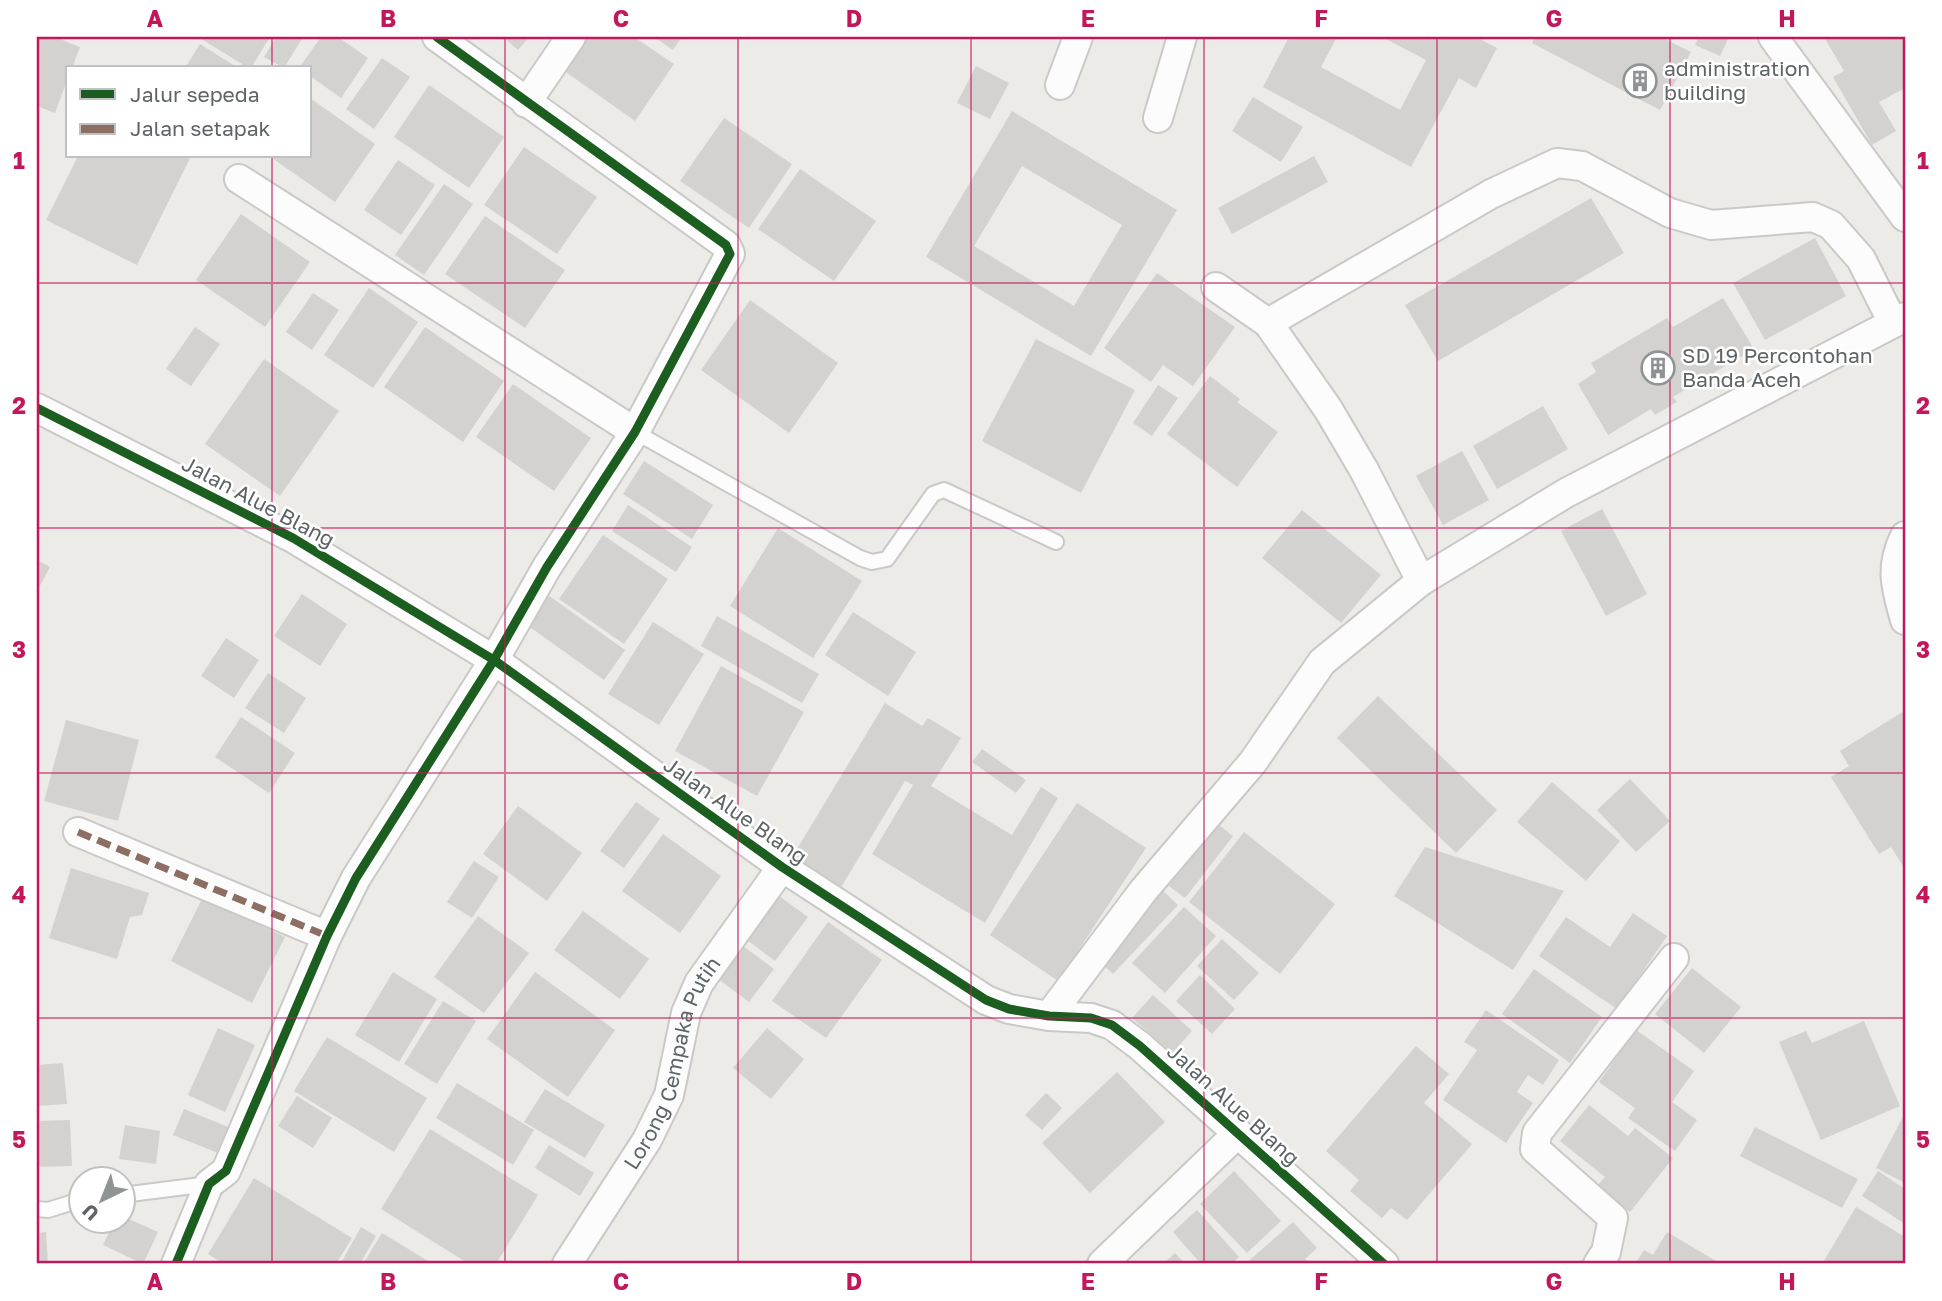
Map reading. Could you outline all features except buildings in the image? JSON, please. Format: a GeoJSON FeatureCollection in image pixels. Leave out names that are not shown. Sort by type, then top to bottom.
{"type":"FeatureCollection","features":[{"type":"Feature","properties":{"kind":"street"},"geometry":{"type":"LineString","coordinates":[[176,1264],[209,1184],[226,1171],[327,936],[356,878],[495,660],[547,567],[635,432],[730,252],[726,245],[437,37]]}},
{"type":"Feature","properties":{"kind":"street"},"geometry":{"type":"LineString","coordinates":[[526,103],[571,37]]}},
{"type":"Feature","properties":{"kind":"street"},"geometry":{"type":"LineString","coordinates":[[1060,85],[1078,37]]}},
{"type":"Feature","properties":{"kind":"street"},"geometry":{"type":"LineString","coordinates":[[1158,118],[1182,37]]}},
{"type":"Feature","properties":{"kind":"street"},"geometry":{"type":"LineString","coordinates":[[1773,37],[1905,217]]}},
{"type":"Feature","properties":{"kind":"street"},"geometry":{"type":"LineString","coordinates":[[1049,1016],[1143,891],[1252,762],[1322,662],[1421,581],[1566,493],[1899,320],[1861,259],[1831,225],[1813,218],[1711,225],[1670,213],[1582,166],[1557,163],[1491,194],[1268,323]]}},
{"type":"Feature","properties":{"kind":"street"},"geometry":{"type":"LineString","coordinates":[[239,179],[635,432]]}},
{"type":"Feature","properties":{"kind":"street"},"geometry":{"type":"LineString","coordinates":[[1216,287],[1268,323],[1328,409],[1358,460],[1421,581]]}},
{"type":"Feature","properties":{"kind":"street","name":"Jalan Alue Blang"},"geometry":{"type":"LineString","coordinates":[[37,408],[293,538],[495,660],[782,867],[986,1000],[1009,1009],[1049,1016],[1091,1018],[1112,1025],[1140,1046],[1384,1264]]}},
{"type":"Feature","properties":{"kind":"street"},"geometry":{"type":"LineString","coordinates":[[1905,536],[1895,564],[1895,580],[1905,620]]}},
{"type":"Feature","properties":{"kind":"street"},"geometry":{"type":"LineString","coordinates":[[78,832],[327,936]]}},
{"type":"Feature","properties":{"kind":"street","name":"Lorong Cempaka Putih"},"geometry":{"type":"LineString","coordinates":[[567,1264],[647,1140],[669,1095],[686,1013],[699,983],[782,867]]}},
{"type":"Feature","properties":{"kind":"street"},"geometry":{"type":"LineString","coordinates":[[1598,1264],[1606,1252],[1613,1218],[1535,1149],[1537,1133],[1674,958]]}},
{"type":"Feature","properties":{"kind":"street"},"geometry":{"type":"LineString","coordinates":[[1102,1264],[1238,1133]]}},
{"type":"Feature","properties":{"kind":"lane"},"geometry":{"type":"LineString","coordinates":[[635,432],[860,558],[872,562],[887,559],[933,494],[944,490],[1056,542]]}},
{"type":"Feature","properties":{"kind":"lane"},"geometry":{"type":"LineString","coordinates":[[136,1193],[209,1184]]}},
{"type":"Feature","properties":{"kind":"lane"},"geometry":{"type":"LineString","coordinates":[[37,1209],[48,1210],[66,1204]]}},
{"type":"Feature","properties":{"kind":"marked path"},"geometry":{"type":"LineString","coordinates":[[78,832],[327,936]]}},
{"type":"Feature","properties":{"kind":"cycle path"},"geometry":{"type":"LineString","coordinates":[[176,1264],[209,1184],[226,1171],[327,936],[356,878],[494,660],[547,567],[635,432],[730,254],[726,245],[437,37]]}},
{"type":"Feature","properties":{"kind":"cycle path"},"geometry":{"type":"LineString","coordinates":[[37,408],[293,538],[494,660],[782,867],[986,1000],[1009,1009],[1049,1016],[1091,1018],[1112,1025],[1140,1046],[1384,1264]]}},
{"type":"Feature","properties":{"kind":"place","name":"administration building"},"geometry":{"type":"Point","coordinates":[1640,81]}},
{"type":"Feature","properties":{"kind":"place","name":"SD 19 Percontohan Banda Aceh"},"geometry":{"type":"Point","coordinates":[1658,368]}}]}
